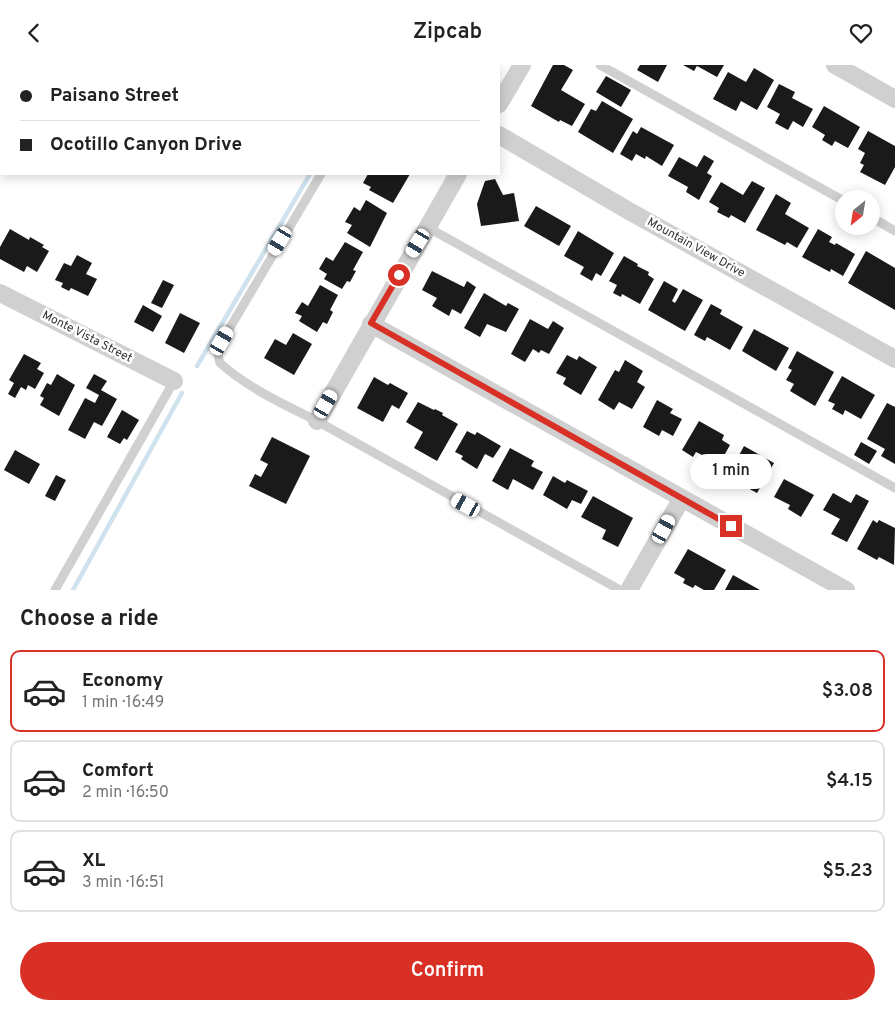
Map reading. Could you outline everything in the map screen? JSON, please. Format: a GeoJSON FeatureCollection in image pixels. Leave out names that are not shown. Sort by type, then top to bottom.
{"type":"FeatureCollection","features":[{"type":"Feature","properties":{"kind":"street"},"geometry":{"type":"LineString","coordinates":[[500,101],[522,65]]}},
{"type":"Feature","properties":{"kind":"street"},"geometry":{"type":"LineString","coordinates":[[835,65],[895,99]]}},
{"type":"Feature","properties":{"kind":"street","name":"Mountain View Drive"},"geometry":{"type":"LineString","coordinates":[[500,136],[628,211],[895,359]]}},
{"type":"Feature","properties":{"kind":"street"},"geometry":{"type":"LineString","coordinates":[[316,421],[457,175]]}},
{"type":"Feature","properties":{"kind":"street","name":"Monte Vista Street"},"geometry":{"type":"LineString","coordinates":[[0,293],[174,381]]}},
{"type":"Feature","properties":{"kind":"street"},"geometry":{"type":"LineString","coordinates":[[371,323],[846,590]]}},
{"type":"Feature","properties":{"kind":"street"},"geometry":{"type":"LineString","coordinates":[[630,590],[682,498]]}},
{"type":"Feature","properties":{"kind":"lane"},"geometry":{"type":"LineString","coordinates":[[600,65],[835,196]]}},
{"type":"Feature","properties":{"kind":"lane"},"geometry":{"type":"LineString","coordinates":[[321,175],[222,341],[218,355],[220,363],[272,399],[316,421],[620,590]]}},
{"type":"Feature","properties":{"kind":"lane"},"geometry":{"type":"LineString","coordinates":[[880,222],[895,231]]}},
{"type":"Feature","properties":{"kind":"lane"},"geometry":{"type":"LineString","coordinates":[[428,227],[895,488]]}},
{"type":"Feature","properties":{"kind":"lane"},"geometry":{"type":"LineString","coordinates":[[55,590],[174,381]]}},
{"type":"Feature","properties":{"kind":"building"},"geometry":{"type":"Polygon","coordinates":[[[553,65],[564,65],[573,70],[561,90],[585,104],[572,126],[560,120],[559,122],[531,106],[553,65]]]}},
{"type":"Feature","properties":{"kind":"building"},"geometry":{"type":"Polygon","coordinates":[[[640,65],[667,65],[658,82],[637,70],[640,65]]]}},
{"type":"Feature","properties":{"kind":"building"},"geometry":{"type":"Polygon","coordinates":[[[683,65],[724,65],[717,77],[697,66],[694,71],[683,65]]]}},
{"type":"Feature","properties":{"kind":"building"},"geometry":{"type":"Polygon","coordinates":[[[754,68],[774,80],[757,110],[741,101],[736,111],[713,99],[728,72],[746,82],[754,68]]]}},
{"type":"Feature","properties":{"kind":"building"},"geometry":{"type":"Polygon","coordinates":[[[606,76],[631,90],[621,107],[596,92],[606,76]]]}},
{"type":"Feature","properties":{"kind":"building"},"geometry":{"type":"Polygon","coordinates":[[[779,84],[795,92],[792,98],[813,109],[803,127],[793,121],[788,130],[775,123],[780,114],[767,107],[779,84]]]}},
{"type":"Feature","properties":{"kind":"building"},"geometry":{"type":"Polygon","coordinates":[[[602,101],[633,119],[613,153],[578,132],[591,109],[596,111],[602,101]]]}},
{"type":"Feature","properties":{"kind":"building"},"geometry":{"type":"Polygon","coordinates":[[[824,106],[860,127],[848,148],[835,141],[832,146],[822,140],[825,135],[812,127],[824,106]]]}},
{"type":"Feature","properties":{"kind":"building"},"geometry":{"type":"Polygon","coordinates":[[[641,127],[674,145],[662,166],[646,156],[645,159],[636,154],[632,161],[620,154],[633,131],[637,134],[641,127]]]}},
{"type":"Feature","properties":{"kind":"building"},"geometry":{"type":"Polygon","coordinates":[[[868,131],[895,146],[895,167],[885,185],[860,172],[864,165],[860,163],[865,153],[858,149],[868,131]]]}},
{"type":"Feature","properties":{"kind":"building"},"geometry":{"type":"Polygon","coordinates":[[[704,155],[714,161],[707,173],[712,176],[699,200],[686,192],[688,187],[668,176],[679,157],[697,167],[704,155]]]}},
{"type":"Feature","properties":{"kind":"building"},"geometry":{"type":"Polygon","coordinates":[[[367,175],[409,175],[393,203],[369,190],[371,187],[363,183],[367,175]]]}},
{"type":"Feature","properties":{"kind":"building"},"geometry":{"type":"Polygon","coordinates":[[[495,179],[503,195],[514,193],[519,221],[481,226],[477,204],[485,181],[495,179]]]}},
{"type":"Feature","properties":{"kind":"building"},"geometry":{"type":"Polygon","coordinates":[[[752,181],[765,188],[745,223],[731,215],[729,218],[717,212],[719,208],[709,202],[721,182],[743,195],[752,181]]]}},
{"type":"Feature","properties":{"kind":"building"},"geometry":{"type":"Polygon","coordinates":[[[776,194],[791,203],[785,214],[809,228],[797,248],[787,242],[785,245],[756,230],[776,194]]]}},
{"type":"Feature","properties":{"kind":"building"},"geometry":{"type":"Polygon","coordinates":[[[366,200],[387,213],[370,247],[347,233],[352,225],[345,222],[354,207],[360,211],[366,200]]]}},
{"type":"Feature","properties":{"kind":"building"},"geometry":{"type":"Polygon","coordinates":[[[536,206],[571,226],[559,246],[524,226],[536,206]]]}},
{"type":"Feature","properties":{"kind":"building"},"geometry":{"type":"Polygon","coordinates":[[[10,229],[29,240],[30,237],[44,245],[42,247],[49,251],[37,272],[27,266],[24,272],[0,259],[0,247],[10,229]]]}},
{"type":"Feature","properties":{"kind":"building"},"geometry":{"type":"Polygon","coordinates":[[[818,229],[832,237],[829,242],[835,245],[836,243],[855,254],[843,276],[831,269],[830,272],[802,257],[818,229]]]}},
{"type":"Feature","properties":{"kind":"building"},"geometry":{"type":"Polygon","coordinates":[[[578,231],[614,253],[601,276],[596,273],[592,281],[580,274],[584,267],[564,256],[578,231]]]}},
{"type":"Feature","properties":{"kind":"building"},"geometry":{"type":"Polygon","coordinates":[[[345,242],[363,252],[353,270],[356,271],[350,282],[347,281],[342,289],[324,279],[327,274],[319,269],[326,257],[333,261],[345,242]]]}},
{"type":"Feature","properties":{"kind":"building"},"geometry":{"type":"Polygon","coordinates":[[[866,251],[895,268],[895,310],[848,283],[866,251]]]}},
{"type":"Feature","properties":{"kind":"building"},"geometry":{"type":"Polygon","coordinates":[[[77,255],[92,263],[86,274],[97,279],[88,296],[71,288],[69,291],[61,287],[63,283],[55,280],[64,263],[71,266],[77,255]]]}},
{"type":"Feature","properties":{"kind":"building"},"geometry":{"type":"Polygon","coordinates":[[[624,256],[649,272],[648,275],[654,279],[640,304],[622,294],[621,297],[613,293],[617,285],[609,281],[624,256]]]}},
{"type":"Feature","properties":{"kind":"building"},"geometry":{"type":"Polygon","coordinates":[[[432,271],[464,287],[467,281],[476,287],[461,314],[452,309],[449,316],[432,306],[437,298],[422,290],[432,271]]]}},
{"type":"Feature","properties":{"kind":"building"},"geometry":{"type":"Polygon","coordinates":[[[163,280],[174,285],[162,308],[151,303],[163,280]]]}},
{"type":"Feature","properties":{"kind":"building"},"geometry":{"type":"Polygon","coordinates":[[[664,281],[678,289],[672,301],[675,303],[683,289],[703,300],[685,331],[648,310],[664,281]]]}},
{"type":"Feature","properties":{"kind":"building"},"geometry":{"type":"Polygon","coordinates":[[[320,285],[338,295],[330,310],[333,312],[327,324],[323,322],[317,332],[299,321],[302,316],[295,313],[302,302],[308,306],[320,285]]]}},
{"type":"Feature","properties":{"kind":"building"},"geometry":{"type":"Polygon","coordinates":[[[484,293],[506,306],[508,303],[519,309],[506,332],[487,324],[480,337],[464,328],[484,293]]]}},
{"type":"Feature","properties":{"kind":"building"},"geometry":{"type":"Polygon","coordinates":[[[711,304],[722,310],[720,314],[743,327],[730,350],[707,337],[705,341],[694,335],[711,304]]]}},
{"type":"Feature","properties":{"kind":"building"},"geometry":{"type":"Polygon","coordinates":[[[143,305],[162,316],[153,332],[134,322],[143,305]]]}},
{"type":"Feature","properties":{"kind":"building"},"geometry":{"type":"Polygon","coordinates":[[[180,313],[200,323],[184,353],[165,343],[180,313]]]}},
{"type":"Feature","properties":{"kind":"building"},"geometry":{"type":"Polygon","coordinates":[[[530,319],[548,329],[553,321],[564,328],[549,354],[541,350],[539,353],[533,349],[525,362],[511,354],[530,319]]]}},
{"type":"Feature","properties":{"kind":"building"},"geometry":{"type":"Polygon","coordinates":[[[754,329],[789,348],[776,371],[742,351],[754,329]]]}},
{"type":"Feature","properties":{"kind":"building"},"geometry":{"type":"Polygon","coordinates":[[[293,333],[312,344],[294,375],[264,358],[275,339],[286,345],[293,333]]]}},
{"type":"Feature","properties":{"kind":"building"},"geometry":{"type":"Polygon","coordinates":[[[797,351],[834,372],[815,406],[790,391],[794,384],[786,380],[792,370],[788,368],[797,351]]]}},
{"type":"Feature","properties":{"kind":"building"},"geometry":{"type":"Polygon","coordinates":[[[24,354],[41,363],[37,369],[44,373],[35,389],[28,385],[26,390],[21,387],[15,398],[8,394],[14,383],[9,380],[24,354]]]}},
{"type":"Feature","properties":{"kind":"building"},"geometry":{"type":"Polygon","coordinates":[[[567,355],[577,360],[579,356],[597,367],[581,395],[563,384],[566,378],[556,373],[567,355]]]}},
{"type":"Feature","properties":{"kind":"building"},"geometry":{"type":"Polygon","coordinates":[[[625,360],[643,371],[637,382],[645,387],[632,409],[619,402],[614,410],[598,400],[615,370],[619,372],[625,360]]]}},
{"type":"Feature","properties":{"kind":"building"},"geometry":{"type":"Polygon","coordinates":[[[57,374],[75,385],[59,416],[40,405],[44,398],[40,396],[47,383],[51,385],[57,374]]]}},
{"type":"Feature","properties":{"kind":"building"},"geometry":{"type":"Polygon","coordinates":[[[94,374],[107,381],[101,390],[117,399],[102,426],[94,422],[85,439],[68,430],[85,398],[95,403],[99,395],[86,388],[94,374]]]}},
{"type":"Feature","properties":{"kind":"building"},"geometry":{"type":"Polygon","coordinates":[[[842,376],[875,395],[861,419],[845,410],[843,415],[832,409],[835,404],[828,401],[842,376]]]}},
{"type":"Feature","properties":{"kind":"building"},"geometry":{"type":"Polygon","coordinates":[[[374,377],[408,393],[399,409],[392,405],[383,422],[357,408],[374,377]]]}},
{"type":"Feature","properties":{"kind":"building"},"geometry":{"type":"Polygon","coordinates":[[[657,400],[673,409],[670,413],[682,419],[673,436],[662,430],[659,436],[643,427],[657,400]]]}},
{"type":"Feature","properties":{"kind":"building"},"geometry":{"type":"Polygon","coordinates":[[[418,402],[443,413],[442,415],[458,424],[437,461],[414,448],[423,432],[406,422],[418,402]]]}},
{"type":"Feature","properties":{"kind":"building"},"geometry":{"type":"Polygon","coordinates":[[[887,403],[895,407],[895,464],[881,456],[885,449],[867,439],[887,403]]]}},
{"type":"Feature","properties":{"kind":"building"},"geometry":{"type":"Polygon","coordinates":[[[122,410],[139,420],[127,440],[124,438],[120,444],[107,437],[122,410]]]}},
{"type":"Feature","properties":{"kind":"building"},"geometry":{"type":"Polygon","coordinates":[[[699,421],[724,435],[722,440],[730,445],[716,470],[705,463],[708,458],[696,452],[693,457],[682,450],[699,421]]]}},
{"type":"Feature","properties":{"kind":"building"},"geometry":{"type":"Polygon","coordinates":[[[467,431],[475,435],[477,432],[501,446],[493,458],[485,454],[477,469],[461,459],[463,456],[455,452],[467,431]]]}},
{"type":"Feature","properties":{"kind":"building"},"geometry":{"type":"Polygon","coordinates":[[[272,437],[310,456],[286,504],[249,486],[255,474],[261,477],[268,464],[260,460],[272,437]]]}},
{"type":"Feature","properties":{"kind":"building"},"geometry":{"type":"Polygon","coordinates":[[[861,442],[877,451],[869,464],[854,455],[861,442]]]}},
{"type":"Feature","properties":{"kind":"building"},"geometry":{"type":"Polygon","coordinates":[[[744,446],[774,463],[757,493],[744,486],[749,477],[743,473],[746,469],[735,463],[744,446]]]}},
{"type":"Feature","properties":{"kind":"building"},"geometry":{"type":"Polygon","coordinates":[[[510,448],[534,461],[531,466],[543,472],[533,490],[513,479],[508,490],[492,481],[510,448]]]}},
{"type":"Feature","properties":{"kind":"building"},"geometry":{"type":"Polygon","coordinates":[[[15,450],[40,464],[29,484],[4,470],[15,450]]]}},
{"type":"Feature","properties":{"kind":"building"},"geometry":{"type":"Polygon","coordinates":[[[56,475],[66,480],[55,501],[45,496],[56,475]]]}},
{"type":"Feature","properties":{"kind":"building"},"geometry":{"type":"Polygon","coordinates":[[[553,476],[565,483],[567,480],[588,491],[581,504],[572,500],[567,509],[543,495],[553,476]]]}},
{"type":"Feature","properties":{"kind":"building"},"geometry":{"type":"Polygon","coordinates":[[[784,479],[814,495],[801,517],[788,509],[790,505],[774,497],[784,479]]]}},
{"type":"Feature","properties":{"kind":"building"},"geometry":{"type":"Polygon","coordinates":[[[833,493],[851,503],[856,494],[869,501],[847,542],[831,534],[840,519],[823,510],[833,493]]]}},
{"type":"Feature","properties":{"kind":"building"},"geometry":{"type":"Polygon","coordinates":[[[593,496],[633,518],[618,547],[602,539],[606,530],[581,517],[593,496]]]}},
{"type":"Feature","properties":{"kind":"building"},"geometry":{"type":"Polygon","coordinates":[[[873,520],[877,523],[879,520],[895,528],[894,565],[879,557],[877,560],[857,549],[873,520]]]}},
{"type":"Feature","properties":{"kind":"building"},"geometry":{"type":"Polygon","coordinates":[[[688,549],[726,570],[714,590],[704,590],[695,585],[693,588],[683,583],[685,579],[674,573],[688,549]]]}},
{"type":"Feature","properties":{"kind":"building"},"geometry":{"type":"Polygon","coordinates":[[[733,575],[760,590],[725,590],[733,575]]]}},
{"type":"Feature","properties":{"kind":"waterway"},"geometry":{"type":"LineString","coordinates":[[197,366],[309,175]]}},
{"type":"Feature","properties":{"kind":"waterway"},"geometry":{"type":"LineString","coordinates":[[73,590],[182,393]]}},
{"type":"Feature","properties":{"kind":"route"},"geometry":{"type":"LineString","coordinates":[[399,275],[371,323],[731,526]]}}]}
